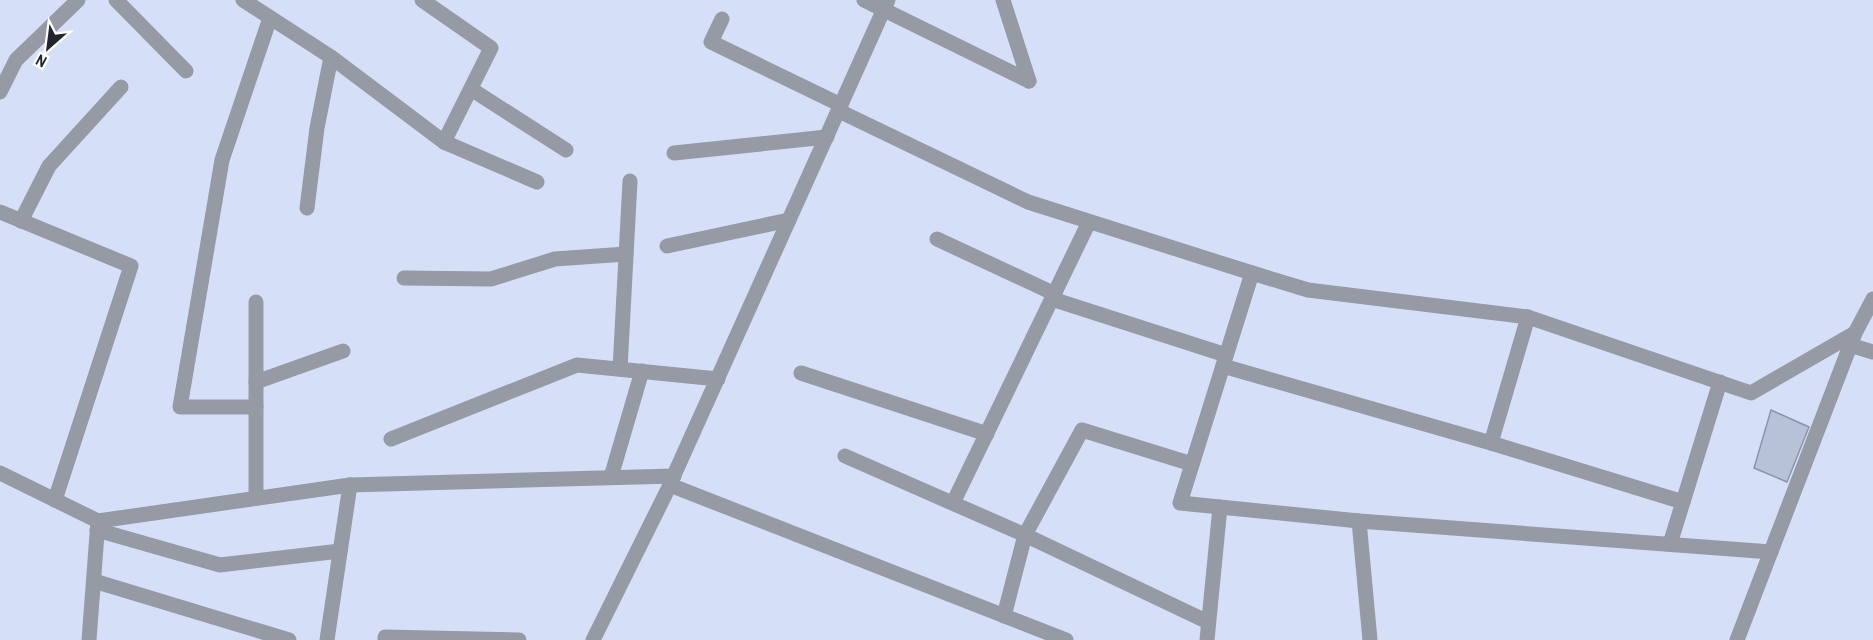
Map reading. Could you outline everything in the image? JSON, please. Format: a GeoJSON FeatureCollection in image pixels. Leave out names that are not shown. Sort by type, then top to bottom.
{"type":"FeatureCollection","features":[{"type":"Feature","properties":{"kind":"street"},"geometry":{"type":"LineString","coordinates":[[0,92],[16,60],[78,0]]}},
{"type":"Feature","properties":{"kind":"street"},"geometry":{"type":"LineString","coordinates":[[116,0],[186,71]]}},
{"type":"Feature","properties":{"kind":"street"},"geometry":{"type":"LineString","coordinates":[[243,0],[331,57],[444,142],[537,182]]}},
{"type":"Feature","properties":{"kind":"street"},"geometry":{"type":"LineString","coordinates":[[422,0],[491,48],[444,142]]}},
{"type":"Feature","properties":{"kind":"street"},"geometry":{"type":"LineString","coordinates":[[864,0],[886,5],[1029,81],[1003,0]]}},
{"type":"Feature","properties":{"kind":"street"},"geometry":{"type":"LineString","coordinates":[[593,640],[672,480],[886,5]]}},
{"type":"Feature","properties":{"kind":"street"},"geometry":{"type":"LineString","coordinates":[[256,407],[180,407],[222,160],[270,18]]}},
{"type":"Feature","properties":{"kind":"street"},"geometry":{"type":"LineString","coordinates":[[722,19],[711,42],[1028,202],[1308,290],[1528,317],[1751,393],[1853,339]]}},
{"type":"Feature","properties":{"kind":"street"},"geometry":{"type":"LineString","coordinates":[[307,208],[317,128],[331,57]]}},
{"type":"Feature","properties":{"kind":"street"},"geometry":{"type":"LineString","coordinates":[[21,221],[49,166],[121,87]]}},
{"type":"Feature","properties":{"kind":"street"},"geometry":{"type":"LineString","coordinates":[[471,89],[566,150]]}},
{"type":"Feature","properties":{"kind":"street"},"geometry":{"type":"LineString","coordinates":[[674,153],[827,137]]}},
{"type":"Feature","properties":{"kind":"street"},"geometry":{"type":"LineString","coordinates":[[620,369],[630,181]]}},
{"type":"Feature","properties":{"kind":"street"},"geometry":{"type":"LineString","coordinates":[[0,212],[131,266],[55,500]]}},
{"type":"Feature","properties":{"kind":"street"},"geometry":{"type":"LineString","coordinates":[[667,246],[789,220]]}},
{"type":"Feature","properties":{"kind":"street"},"geometry":{"type":"LineString","coordinates":[[953,503],[1089,222]]}},
{"type":"Feature","properties":{"kind":"street"},"geometry":{"type":"LineString","coordinates":[[937,240],[1053,296],[1224,361],[1683,502]]}},
{"type":"Feature","properties":{"kind":"street"},"geometry":{"type":"LineString","coordinates":[[404,278],[491,279],[555,259],[626,254]]}},
{"type":"Feature","properties":{"kind":"street"},"geometry":{"type":"LineString","coordinates":[[1252,273],[1180,503],[1359,521],[1771,552]]}},
{"type":"Feature","properties":{"kind":"street"},"geometry":{"type":"LineString","coordinates":[[1737,640],[1853,339],[1873,299]]}},
{"type":"Feature","properties":{"kind":"street"},"geometry":{"type":"LineString","coordinates":[[256,302],[256,498]]}},
{"type":"Feature","properties":{"kind":"street"},"geometry":{"type":"LineString","coordinates":[[1491,443],[1528,317]]}},
{"type":"Feature","properties":{"kind":"street"},"geometry":{"type":"LineString","coordinates":[[1853,339],[1873,352]]}},
{"type":"Feature","properties":{"kind":"street"},"geometry":{"type":"LineString","coordinates":[[256,382],[343,351]]}},
{"type":"Feature","properties":{"kind":"street"},"geometry":{"type":"LineString","coordinates":[[391,439],[577,365],[718,379]]}},
{"type":"Feature","properties":{"kind":"street"},"geometry":{"type":"LineString","coordinates":[[611,477],[642,371]]}},
{"type":"Feature","properties":{"kind":"street"},"geometry":{"type":"LineString","coordinates":[[801,373],[987,434]]}},
{"type":"Feature","properties":{"kind":"street"},"geometry":{"type":"LineString","coordinates":[[1670,544],[1720,382]]}},
{"type":"Feature","properties":{"kind":"street"},"geometry":{"type":"LineString","coordinates":[[1004,616],[1025,535],[1082,430],[1192,464]]}},
{"type":"Feature","properties":{"kind":"street"},"geometry":{"type":"LineString","coordinates":[[845,456],[1025,535],[1208,622]]}},
{"type":"Feature","properties":{"kind":"street"},"geometry":{"type":"LineString","coordinates":[[0,472],[55,500],[98,526],[220,565],[340,551]]}},
{"type":"Feature","properties":{"kind":"street"},"geometry":{"type":"LineString","coordinates":[[98,526],[256,498],[350,485],[611,477],[672,480],[1066,640]]}},
{"type":"Feature","properties":{"kind":"street"},"geometry":{"type":"LineString","coordinates":[[327,640],[350,485]]}},
{"type":"Feature","properties":{"kind":"street"},"geometry":{"type":"LineString","coordinates":[[1207,640],[1220,507]]}},
{"type":"Feature","properties":{"kind":"street"},"geometry":{"type":"LineString","coordinates":[[1359,521],[1370,640]]}},
{"type":"Feature","properties":{"kind":"street"},"geometry":{"type":"LineString","coordinates":[[89,640],[98,526]]}},
{"type":"Feature","properties":{"kind":"street"},"geometry":{"type":"LineString","coordinates":[[94,581],[289,640]]}},
{"type":"Feature","properties":{"kind":"street"},"geometry":{"type":"LineString","coordinates":[[385,640],[385,637],[519,640]]}},
{"type":"Feature","properties":{"kind":"building"},"geometry":{"type":"Polygon","coordinates":[[[1771,410],[1809,427],[1787,482],[1754,468],[1771,410]]]}}]}
